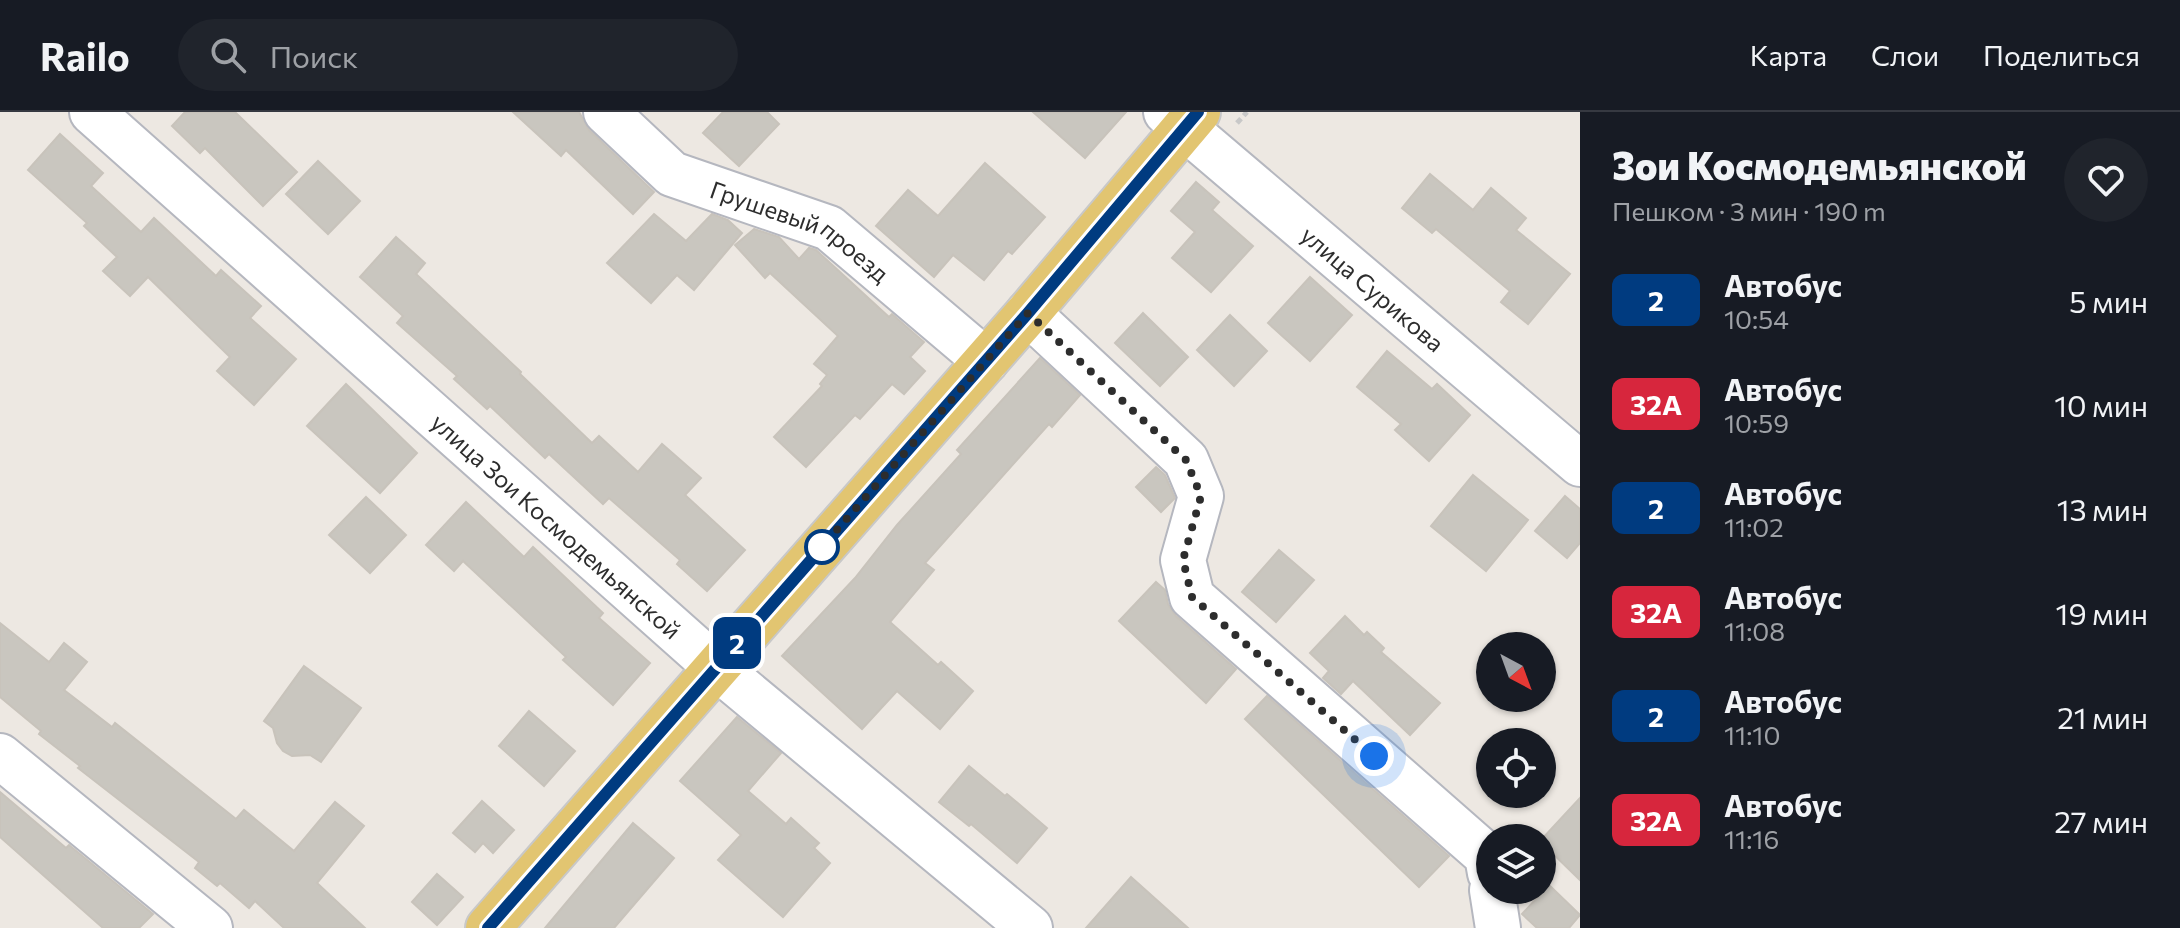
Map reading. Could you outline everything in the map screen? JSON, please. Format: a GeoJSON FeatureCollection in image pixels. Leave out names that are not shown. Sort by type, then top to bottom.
{"type":"FeatureCollection","features":[{"type":"Feature","properties":{"kind":"main road"},"geometry":{"type":"LineString","coordinates":[[488,928],[1028,313],[1183,117]]}},
{"type":"Feature","properties":{"kind":"street","name":"улица Зои Космодемьянской"},"geometry":{"type":"LineString","coordinates":[[92,112],[716,667],[1030,928]]}},
{"type":"Feature","properties":{"kind":"street","name":"Грушевый проезд"},"geometry":{"type":"LineString","coordinates":[[606,112],[672,174],[829,228],[986,361]]}},
{"type":"Feature","properties":{"kind":"street","name":"улица Сурикова"},"geometry":{"type":"LineString","coordinates":[[1183,117],[1580,464]]}},
{"type":"Feature","properties":{"kind":"street"},"geometry":{"type":"LineString","coordinates":[[1028,313],[1186,460],[1201,496],[1183,560],[1192,597],[1476,846]]}},
{"type":"Feature","properties":{"kind":"street"},"geometry":{"type":"LineString","coordinates":[[0,756],[210,928]]}},
{"type":"Feature","properties":{"kind":"street"},"geometry":{"type":"LineString","coordinates":[[1494,904],[1498,928]]}},
{"type":"Feature","properties":{"kind":"building"},"geometry":{"type":"Polygon","coordinates":[[[185,112],[235,112],[297,172],[263,206],[205,148],[200,153],[172,126],[185,112]]]}},
{"type":"Feature","properties":{"kind":"building"},"geometry":{"type":"Polygon","coordinates":[[[513,112],[579,112],[589,130],[654,192],[633,214],[566,150],[561,156],[513,112]]]}},
{"type":"Feature","properties":{"kind":"building"},"geometry":{"type":"Polygon","coordinates":[[[723,112],[767,112],[779,124],[739,166],[703,133],[723,112]]]}},
{"type":"Feature","properties":{"kind":"building"},"geometry":{"type":"Polygon","coordinates":[[[1033,112],[1126,112],[1085,158],[1033,112]]]}},
{"type":"Feature","properties":{"kind":"building"},"geometry":{"type":"Polygon","coordinates":[[[60,134],[103,173],[91,186],[141,232],[154,218],[216,276],[221,270],[261,306],[250,318],[296,359],[254,405],[217,371],[230,357],[148,277],[130,296],[103,271],[117,257],[84,226],[87,223],[28,170],[60,134]]]}},
{"type":"Feature","properties":{"kind":"building"},"geometry":{"type":"Polygon","coordinates":[[[318,161],[360,201],[328,234],[286,194],[318,161]]]}},
{"type":"Feature","properties":{"kind":"building"},"geometry":{"type":"Polygon","coordinates":[[[985,163],[1045,217],[1012,254],[1008,251],[984,280],[953,255],[934,277],[876,226],[908,190],[938,216],[985,163]]]}},
{"type":"Feature","properties":{"kind":"building"},"geometry":{"type":"Polygon","coordinates":[[[1430,174],[1473,210],[1491,188],[1526,218],[1516,230],[1570,274],[1528,324],[1501,302],[1510,291],[1436,229],[1432,233],[1402,208],[1430,174]]]}},
{"type":"Feature","properties":{"kind":"building"},"geometry":{"type":"Polygon","coordinates":[[[1196,182],[1219,202],[1212,210],[1253,246],[1211,292],[1172,258],[1195,232],[1171,211],[1196,182]]]}},
{"type":"Feature","properties":{"kind":"building"},"geometry":{"type":"Polygon","coordinates":[[[654,214],[686,241],[712,214],[728,220],[742,233],[694,290],[677,275],[651,303],[607,263],[654,214]]]}},
{"type":"Feature","properties":{"kind":"building"},"geometry":{"type":"Polygon","coordinates":[[[754,229],[779,237],[799,259],[809,248],[816,250],[889,317],[892,314],[924,342],[910,357],[925,371],[904,394],[892,384],[860,419],[855,415],[806,467],[774,437],[822,386],[820,384],[827,375],[814,364],[838,336],[770,273],[765,278],[735,245],[754,229]]]}},
{"type":"Feature","properties":{"kind":"building"},"geometry":{"type":"Polygon","coordinates":[[[396,237],[425,263],[416,274],[592,443],[599,436],[638,472],[662,444],[701,478],[685,495],[745,550],[707,591],[677,564],[680,560],[609,498],[603,504],[549,454],[545,458],[490,406],[487,409],[454,379],[457,376],[397,323],[403,316],[360,277],[396,237]]]}},
{"type":"Feature","properties":{"kind":"building"},"geometry":{"type":"Polygon","coordinates":[[[1310,277],[1352,315],[1310,361],[1268,323],[1310,277]]]}},
{"type":"Feature","properties":{"kind":"building"},"geometry":{"type":"Polygon","coordinates":[[[1143,313],[1188,357],[1160,386],[1115,343],[1143,313]]]}},
{"type":"Feature","properties":{"kind":"building"},"geometry":{"type":"Polygon","coordinates":[[[1230,315],[1267,351],[1234,386],[1197,350],[1230,315]]]}},
{"type":"Feature","properties":{"kind":"building"},"geometry":{"type":"Polygon","coordinates":[[[1387,351],[1432,389],[1437,384],[1470,415],[1429,461],[1395,430],[1401,424],[1357,387],[1387,351]]]}},
{"type":"Feature","properties":{"kind":"building"},"geometry":{"type":"Polygon","coordinates":[[[1040,358],[1080,395],[1052,427],[1049,424],[925,563],[934,570],[890,622],[973,691],[940,729],[897,691],[862,729],[782,656],[855,578],[897,525],[961,454],[957,450],[1040,358]]]}},
{"type":"Feature","properties":{"kind":"building"},"geometry":{"type":"Polygon","coordinates":[[[346,384],[417,453],[380,493],[307,426],[346,384]]]}},
{"type":"Feature","properties":{"kind":"building"},"geometry":{"type":"Polygon","coordinates":[[[1156,467],[1165,475],[1175,498],[1161,512],[1136,487],[1156,467]]]}},
{"type":"Feature","properties":{"kind":"building"},"geometry":{"type":"Polygon","coordinates":[[[1473,475],[1528,520],[1486,571],[1431,526],[1473,475]]]}},
{"type":"Feature","properties":{"kind":"building"},"geometry":{"type":"Polygon","coordinates":[[[1565,496],[1580,509],[1580,543],[1567,558],[1535,531],[1565,496]]]}},
{"type":"Feature","properties":{"kind":"building"},"geometry":{"type":"Polygon","coordinates":[[[366,497],[406,535],[370,573],[329,535],[366,497]]]}},
{"type":"Feature","properties":{"kind":"building"},"geometry":{"type":"Polygon","coordinates":[[[466,502],[524,557],[533,547],[603,613],[599,618],[650,663],[613,705],[463,561],[454,571],[426,545],[466,502]]]}},
{"type":"Feature","properties":{"kind":"building"},"geometry":{"type":"Polygon","coordinates":[[[1279,550],[1314,580],[1276,622],[1242,592],[1279,550]]]}},
{"type":"Feature","properties":{"kind":"building"},"geometry":{"type":"Polygon","coordinates":[[[1156,582],[1165,590],[1168,604],[1176,616],[1236,669],[1206,703],[1119,621],[1156,582]]]}},
{"type":"Feature","properties":{"kind":"building"},"geometry":{"type":"Polygon","coordinates":[[[1345,616],[1364,635],[1367,632],[1384,648],[1381,652],[1440,703],[1410,735],[1353,681],[1341,694],[1323,678],[1329,671],[1310,653],[1345,616]]]}},
{"type":"Feature","properties":{"kind":"building"},"geometry":{"type":"Polygon","coordinates":[[[0,623],[49,662],[64,643],[87,662],[64,690],[112,727],[115,723],[236,819],[244,810],[294,851],[335,802],[364,826],[317,883],[365,928],[284,928],[255,901],[249,908],[220,883],[217,886],[195,868],[199,862],[78,768],[80,766],[39,734],[41,731],[0,697],[0,623]]]}},
{"type":"Feature","properties":{"kind":"building"},"geometry":{"type":"Polygon","coordinates":[[[304,666],[361,708],[321,762],[310,755],[292,756],[283,751],[273,728],[264,721],[304,666]]]}},
{"type":"Feature","properties":{"kind":"building"},"geometry":{"type":"Polygon","coordinates":[[[1267,696],[1449,856],[1419,887],[1245,719],[1267,696]]]}},
{"type":"Feature","properties":{"kind":"building"},"geometry":{"type":"Polygon","coordinates":[[[529,711],[575,751],[544,786],[499,746],[529,711]]]}},
{"type":"Feature","properties":{"kind":"building"},"geometry":{"type":"Polygon","coordinates":[[[737,717],[781,753],[748,791],[786,824],[791,818],[819,843],[814,848],[830,863],[783,917],[718,860],[741,835],[680,781],[737,717]]]}},
{"type":"Feature","properties":{"kind":"building"},"geometry":{"type":"Polygon","coordinates":[[[969,766],[1047,828],[1017,863],[939,802],[969,766]]]}},
{"type":"Feature","properties":{"kind":"building"},"geometry":{"type":"Polygon","coordinates":[[[0,792],[66,848],[69,845],[153,914],[139,928],[103,928],[0,837],[0,792]]]}},
{"type":"Feature","properties":{"kind":"building"},"geometry":{"type":"Polygon","coordinates":[[[1580,798],[1580,880],[1556,857],[1556,824],[1580,798]]]}},
{"type":"Feature","properties":{"kind":"building"},"geometry":{"type":"Polygon","coordinates":[[[482,801],[514,830],[493,853],[483,843],[475,852],[453,833],[482,801]]]}},
{"type":"Feature","properties":{"kind":"building"},"geometry":{"type":"Polygon","coordinates":[[[633,823],[674,858],[614,928],[545,928],[633,823]]]}},
{"type":"Feature","properties":{"kind":"building"},"geometry":{"type":"Polygon","coordinates":[[[437,874],[463,897],[437,925],[412,902],[437,874]]]}},
{"type":"Feature","properties":{"kind":"building"},"geometry":{"type":"Polygon","coordinates":[[[1131,877],[1188,928],[1086,928],[1131,877]]]}},
{"type":"Feature","properties":{"kind":"building"},"geometry":{"type":"Polygon","coordinates":[[[1556,892],[1580,915],[1569,928],[1537,928],[1522,914],[1531,904],[1556,904],[1556,892]]]}},
{"type":"Feature","properties":{"kind":"bus line","name":"2"},"geometry":{"type":"LineString","coordinates":[[488,928],[1028,313],[1198,112]]}},
{"type":"Feature","properties":{"kind":"route"},"geometry":{"type":"LineString","coordinates":[[822,547],[820,549],[1028,313],[1186,460],[1201,496],[1183,560],[1192,597],[1374,756]]}}]}
